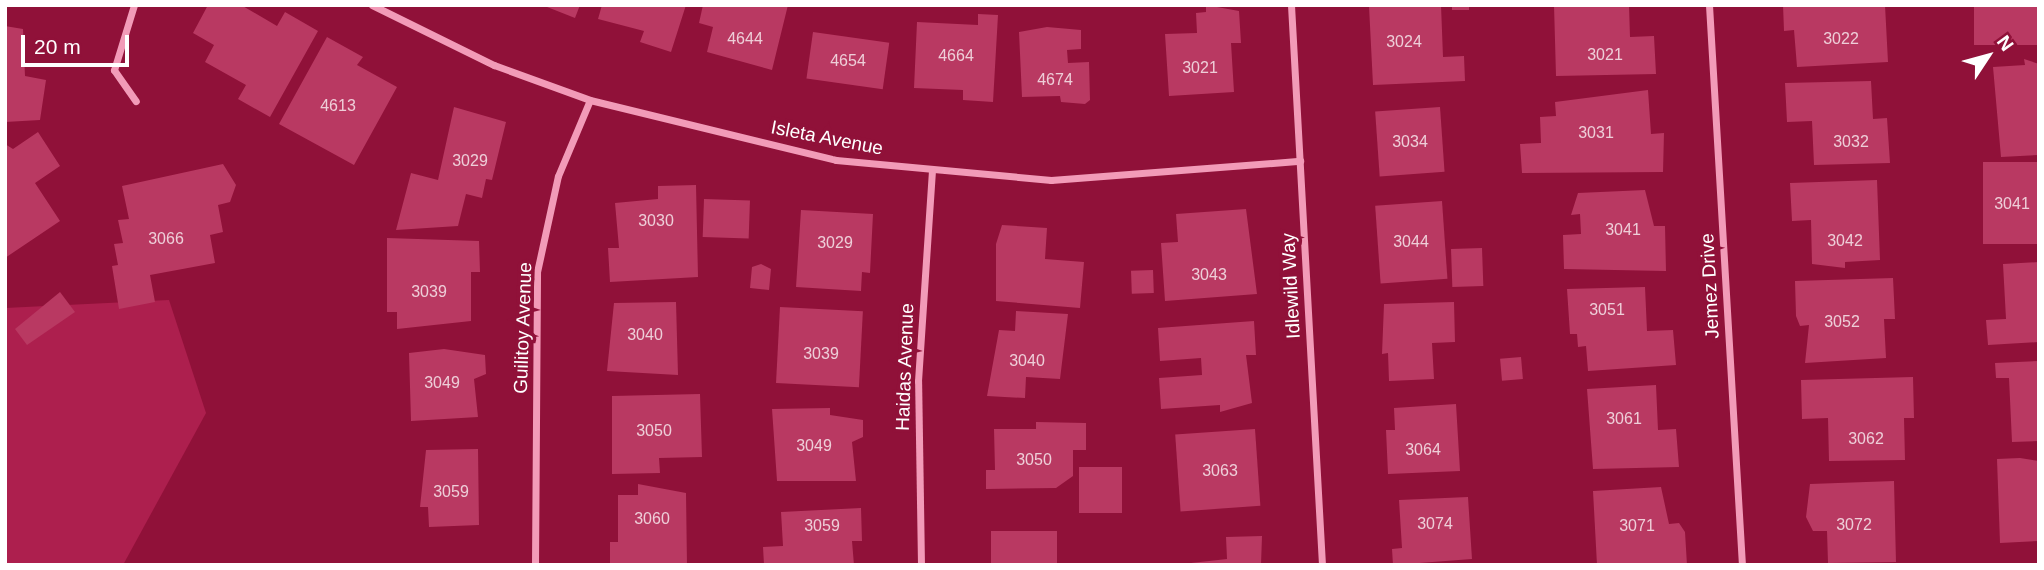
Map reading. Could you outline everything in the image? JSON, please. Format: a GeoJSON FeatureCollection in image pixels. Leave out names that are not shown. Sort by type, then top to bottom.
{"type":"FeatureCollection","features":[{"type":"Feature","properties":{"kind":"street"},"geometry":{"type":"LineString","coordinates":[[134,5],[114,70],[136,101]]}},
{"type":"Feature","properties":{"kind":"street","name":"Isleta Avenue"},"geometry":{"type":"LineString","coordinates":[[372,5],[494,65],[590,100],[836,160],[1051,180],[1300,161]]}},
{"type":"Feature","properties":{"kind":"street","name":"Idlewild Way"},"geometry":{"type":"LineString","coordinates":[[1291,5],[1322,565]]}},
{"type":"Feature","properties":{"kind":"street","name":"Jemez Drive"},"geometry":{"type":"LineString","coordinates":[[1709,5],[1742,565]]}},
{"type":"Feature","properties":{"kind":"street","name":"Guilitoy Avenue"},"geometry":{"type":"LineString","coordinates":[[536,565],[537,272],[558,176],[590,100]]}},
{"type":"Feature","properties":{"kind":"street","name":"Haidas Avenue"},"geometry":{"type":"LineString","coordinates":[[920,565],[918,381],[932,171]]}},
{"type":"Feature","properties":{"kind":"shaded area"},"geometry":{"type":"Polygon","coordinates":[[[169,300],[206,413],[123,565],[5,565],[5,308],[169,300]]]}},
{"type":"Feature","properties":{"kind":"building"},"geometry":{"type":"Polygon","coordinates":[[[208,5],[241,5],[277,26],[285,12],[318,31],[270,117],[238,99],[246,85],[205,62],[214,45],[193,33],[208,5]]]}},
{"type":"Feature","properties":{"kind":"building"},"geometry":{"type":"Polygon","coordinates":[[[542,5],[580,5],[575,18],[542,5]]]}},
{"type":"Feature","properties":{"kind":"building"},"geometry":{"type":"Polygon","coordinates":[[[602,5],[686,5],[671,52],[640,42],[644,31],[598,19],[602,5]]]}},
{"type":"Feature","properties":{"kind":"building"},"geometry":{"type":"Polygon","coordinates":[[[703,5],[788,5],[772,70],[707,52],[713,27],[699,23],[703,5]]]}},
{"type":"Feature","properties":{"kind":"building"},"geometry":{"type":"Polygon","coordinates":[[[1206,5],[1239,11],[1241,43],[1231,43],[1234,92],[1169,96],[1165,34],[1197,33],[1196,13],[1206,12],[1206,5]]]}},
{"type":"Feature","properties":{"kind":"building"},"geometry":{"type":"Polygon","coordinates":[[[1441,5],[1443,57],[1464,56],[1465,81],[1373,85],[1369,6],[1441,5]]]}},
{"type":"Feature","properties":{"kind":"building"},"geometry":{"type":"Polygon","coordinates":[[[1452,5],[1469,5],[1469,10],[1452,10],[1452,5]]]}},
{"type":"Feature","properties":{"kind":"building"},"geometry":{"type":"Polygon","coordinates":[[[1554,5],[1629,5],[1630,37],[1654,36],[1656,74],[1556,76],[1554,5]]]}},
{"type":"Feature","properties":{"kind":"building"},"geometry":{"type":"Polygon","coordinates":[[[1783,5],[1885,5],[1888,62],[1797,67],[1794,30],[1784,31],[1783,5]]]}},
{"type":"Feature","properties":{"kind":"building"},"geometry":{"type":"Polygon","coordinates":[[[1974,5],[2039,5],[2039,45],[1974,45],[1974,5]]]}},
{"type":"Feature","properties":{"kind":"building"},"geometry":{"type":"Polygon","coordinates":[[[978,14],[998,15],[993,102],[963,100],[963,90],[914,88],[917,22],[978,25],[978,14]]]}},
{"type":"Feature","properties":{"kind":"building"},"geometry":{"type":"Polygon","coordinates":[[[5,26],[23,29],[25,76],[46,80],[40,120],[5,122],[5,26]]]}},
{"type":"Feature","properties":{"kind":"building"},"geometry":{"type":"Polygon","coordinates":[[[1047,27],[1081,30],[1081,49],[1067,50],[1068,63],[1089,62],[1090,100],[1085,104],[1061,102],[1060,96],[1022,97],[1019,32],[1047,27]]]}},
{"type":"Feature","properties":{"kind":"building"},"geometry":{"type":"Polygon","coordinates":[[[813,32],[889,43],[883,89],[806,79],[813,32]]]}},
{"type":"Feature","properties":{"kind":"building"},"geometry":{"type":"Polygon","coordinates":[[[327,37],[363,57],[357,65],[397,87],[354,165],[279,124],[327,37]]]}},
{"type":"Feature","properties":{"kind":"building"},"geometry":{"type":"Polygon","coordinates":[[[2024,59],[2039,64],[2039,155],[2001,157],[1993,67],[2025,65],[2024,59]]]}},
{"type":"Feature","properties":{"kind":"building"},"geometry":{"type":"Polygon","coordinates":[[[1871,81],[1873,119],[1887,118],[1890,163],[1814,165],[1812,121],[1787,122],[1785,83],[1871,81]]]}},
{"type":"Feature","properties":{"kind":"building"},"geometry":{"type":"Polygon","coordinates":[[[1648,90],[1651,134],[1664,133],[1663,172],[1522,173],[1520,144],[1541,143],[1540,117],[1556,116],[1555,102],[1648,90]]]}},
{"type":"Feature","properties":{"kind":"building"},"geometry":{"type":"Polygon","coordinates":[[[454,107],[506,122],[492,180],[486,179],[482,198],[466,194],[458,226],[396,230],[411,173],[438,180],[454,107]]]}},
{"type":"Feature","properties":{"kind":"building"},"geometry":{"type":"Polygon","coordinates":[[[1440,107],[1445,172],[1380,176],[1375,112],[1440,107]]]}},
{"type":"Feature","properties":{"kind":"building"},"geometry":{"type":"Polygon","coordinates":[[[38,132],[60,166],[35,183],[60,221],[5,258],[5,144],[13,149],[38,132]]]}},
{"type":"Feature","properties":{"kind":"building"},"geometry":{"type":"Polygon","coordinates":[[[1983,162],[2039,162],[2039,244],[1983,244],[1983,162]]]}},
{"type":"Feature","properties":{"kind":"building"},"geometry":{"type":"Polygon","coordinates":[[[223,164],[236,185],[230,202],[218,205],[223,232],[210,235],[215,263],[150,275],[155,302],[119,309],[112,266],[118,265],[114,244],[123,243],[118,220],[129,219],[122,186],[223,164]]]}},
{"type":"Feature","properties":{"kind":"building"},"geometry":{"type":"Polygon","coordinates":[[[1877,180],[1880,260],[1845,262],[1845,268],[1812,264],[1811,220],[1792,221],[1790,183],[1877,180]]]}},
{"type":"Feature","properties":{"kind":"building"},"geometry":{"type":"Polygon","coordinates":[[[696,185],[698,277],[610,282],[608,248],[619,248],[615,203],[658,199],[658,186],[696,185]]]}},
{"type":"Feature","properties":{"kind":"building"},"geometry":{"type":"Polygon","coordinates":[[[1645,190],[1654,226],[1665,226],[1666,271],[1564,269],[1563,235],[1581,234],[1580,214],[1571,215],[1578,193],[1645,190]]]}},
{"type":"Feature","properties":{"kind":"building"},"geometry":{"type":"Polygon","coordinates":[[[704,199],[750,201],[749,239],[703,237],[704,199]]]}},
{"type":"Feature","properties":{"kind":"building"},"geometry":{"type":"Polygon","coordinates":[[[1442,201],[1447,279],[1381,283],[1375,206],[1442,201]]]}},
{"type":"Feature","properties":{"kind":"building"},"geometry":{"type":"Polygon","coordinates":[[[1246,209],[1257,294],[1165,301],[1161,243],[1178,242],[1176,214],[1246,209]]]}},
{"type":"Feature","properties":{"kind":"building"},"geometry":{"type":"Polygon","coordinates":[[[801,210],[873,214],[870,273],[862,272],[861,291],[796,287],[801,210]]]}},
{"type":"Feature","properties":{"kind":"building"},"geometry":{"type":"Polygon","coordinates":[[[1002,225],[1047,228],[1045,259],[1084,262],[1080,308],[996,301],[996,244],[1002,225]]]}},
{"type":"Feature","properties":{"kind":"building"},"geometry":{"type":"Polygon","coordinates":[[[387,238],[479,241],[480,272],[471,272],[471,321],[397,329],[397,312],[387,312],[387,238]]]}},
{"type":"Feature","properties":{"kind":"building"},"geometry":{"type":"Polygon","coordinates":[[[1482,248],[1483,286],[1452,287],[1451,249],[1482,248]]]}},
{"type":"Feature","properties":{"kind":"building"},"geometry":{"type":"Polygon","coordinates":[[[2039,262],[2039,342],[1988,345],[1986,320],[2006,319],[2003,264],[2039,262]]]}},
{"type":"Feature","properties":{"kind":"building"},"geometry":{"type":"Polygon","coordinates":[[[761,264],[771,269],[769,290],[750,288],[752,267],[761,264]]]}},
{"type":"Feature","properties":{"kind":"building"},"geometry":{"type":"Polygon","coordinates":[[[1153,270],[1154,293],[1132,294],[1131,271],[1153,270]]]}},
{"type":"Feature","properties":{"kind":"building"},"geometry":{"type":"Polygon","coordinates":[[[1893,278],[1895,319],[1884,319],[1886,358],[1805,363],[1809,325],[1800,326],[1796,316],[1795,281],[1893,278]]]}},
{"type":"Feature","properties":{"kind":"building"},"geometry":{"type":"Polygon","coordinates":[[[1645,287],[1647,331],[1673,330],[1676,365],[1588,371],[1586,346],[1578,347],[1577,334],[1570,334],[1567,289],[1645,287]]]}},
{"type":"Feature","properties":{"kind":"building"},"geometry":{"type":"Polygon","coordinates":[[[60,292],[75,312],[27,345],[15,329],[60,292]]]}},
{"type":"Feature","properties":{"kind":"building"},"geometry":{"type":"Polygon","coordinates":[[[676,302],[678,375],[607,371],[614,303],[676,302]]]}},
{"type":"Feature","properties":{"kind":"building"},"geometry":{"type":"Polygon","coordinates":[[[1454,302],[1455,342],[1432,343],[1434,379],[1389,381],[1388,353],[1382,354],[1384,304],[1454,302]]]}},
{"type":"Feature","properties":{"kind":"building"},"geometry":{"type":"Polygon","coordinates":[[[780,307],[863,311],[859,387],[776,383],[780,307]]]}},
{"type":"Feature","properties":{"kind":"building"},"geometry":{"type":"Polygon","coordinates":[[[1016,311],[1068,314],[1060,379],[1026,377],[1025,398],[987,396],[999,330],[1015,331],[1016,311]]]}},
{"type":"Feature","properties":{"kind":"building"},"geometry":{"type":"Polygon","coordinates":[[[1254,321],[1256,355],[1246,355],[1252,403],[1220,412],[1220,405],[1161,409],[1159,378],[1202,375],[1201,358],[1160,361],[1158,328],[1254,321]]]}},
{"type":"Feature","properties":{"kind":"building"},"geometry":{"type":"Polygon","coordinates":[[[444,349],[485,355],[486,374],[474,379],[478,417],[411,421],[409,353],[444,349]]]}},
{"type":"Feature","properties":{"kind":"building"},"geometry":{"type":"Polygon","coordinates":[[[1521,357],[1523,379],[1502,381],[1500,359],[1521,357]]]}},
{"type":"Feature","properties":{"kind":"building"},"geometry":{"type":"Polygon","coordinates":[[[2039,361],[2039,441],[2012,442],[2009,378],[1996,378],[1995,363],[2039,361]]]}},
{"type":"Feature","properties":{"kind":"building"},"geometry":{"type":"Polygon","coordinates":[[[1913,377],[1914,418],[1904,418],[1905,460],[1829,461],[1828,418],[1802,419],[1801,380],[1913,377]]]}},
{"type":"Feature","properties":{"kind":"building"},"geometry":{"type":"Polygon","coordinates":[[[1656,385],[1658,430],[1676,429],[1679,467],[1593,469],[1587,389],[1656,385]]]}},
{"type":"Feature","properties":{"kind":"building"},"geometry":{"type":"Polygon","coordinates":[[[700,394],[702,457],[659,458],[660,473],[612,474],[612,396],[700,394]]]}},
{"type":"Feature","properties":{"kind":"building"},"geometry":{"type":"Polygon","coordinates":[[[1456,404],[1460,471],[1388,474],[1386,430],[1395,430],[1394,408],[1456,404]]]}},
{"type":"Feature","properties":{"kind":"building"},"geometry":{"type":"Polygon","coordinates":[[[830,408],[830,415],[863,420],[863,437],[852,442],[856,481],[777,481],[772,409],[830,408]]]}},
{"type":"Feature","properties":{"kind":"building"},"geometry":{"type":"Polygon","coordinates":[[[1036,422],[1086,423],[1086,450],[1073,450],[1073,476],[1056,488],[986,489],[986,470],[995,470],[994,429],[1036,429],[1036,422]]]}},
{"type":"Feature","properties":{"kind":"building"},"geometry":{"type":"Polygon","coordinates":[[[1255,429],[1260,506],[1181,511],[1175,435],[1255,429]]]}},
{"type":"Feature","properties":{"kind":"building"},"geometry":{"type":"Polygon","coordinates":[[[478,449],[479,525],[429,527],[428,507],[420,507],[426,450],[478,449]]]}},
{"type":"Feature","properties":{"kind":"building"},"geometry":{"type":"Polygon","coordinates":[[[1997,459],[2039,461],[2039,541],[2000,543],[1997,459]]]}},
{"type":"Feature","properties":{"kind":"building"},"geometry":{"type":"Polygon","coordinates":[[[1079,467],[1122,467],[1122,513],[1079,513],[1079,467]]]}},
{"type":"Feature","properties":{"kind":"building"},"geometry":{"type":"Polygon","coordinates":[[[1894,481],[1896,562],[1828,563],[1827,531],[1813,531],[1806,517],[1810,484],[1894,481]]]}},
{"type":"Feature","properties":{"kind":"building"},"geometry":{"type":"Polygon","coordinates":[[[638,484],[686,493],[687,565],[610,565],[610,542],[618,542],[618,495],[638,495],[638,484]]]}},
{"type":"Feature","properties":{"kind":"building"},"geometry":{"type":"Polygon","coordinates":[[[1661,487],[1669,524],[1679,523],[1685,532],[1687,565],[1597,565],[1593,491],[1661,487]]]}},
{"type":"Feature","properties":{"kind":"building"},"geometry":{"type":"Polygon","coordinates":[[[1468,497],[1472,559],[1393,565],[1392,549],[1402,548],[1399,500],[1468,497]]]}},
{"type":"Feature","properties":{"kind":"building"},"geometry":{"type":"Polygon","coordinates":[[[861,508],[862,541],[852,541],[854,565],[764,565],[763,547],[783,546],[781,512],[861,508]]]}},
{"type":"Feature","properties":{"kind":"building"},"geometry":{"type":"Polygon","coordinates":[[[991,531],[1057,531],[1057,565],[991,565],[991,531]]]}},
{"type":"Feature","properties":{"kind":"building"},"geometry":{"type":"Polygon","coordinates":[[[1262,536],[1261,565],[1173,565],[1227,559],[1226,537],[1262,536]]]}}]}
